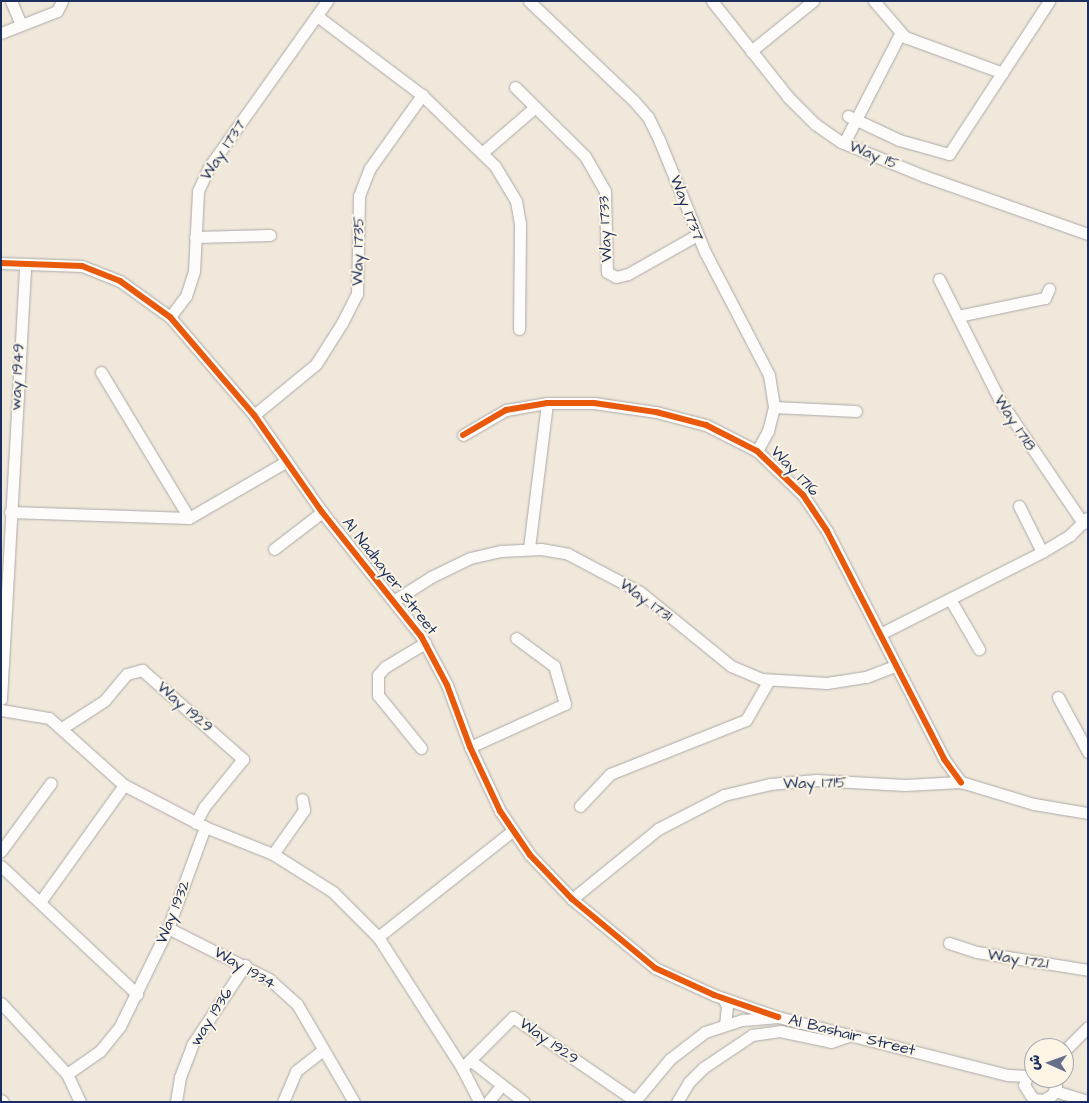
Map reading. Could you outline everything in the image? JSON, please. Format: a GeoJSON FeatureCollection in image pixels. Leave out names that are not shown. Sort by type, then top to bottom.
{"type":"FeatureCollection","features":[{"type":"Feature","properties":{"kind":"street"},"geometry":{"type":"LineString","coordinates":[[11,1],[21,25]]}},
{"type":"Feature","properties":{"kind":"street"},"geometry":{"type":"LineString","coordinates":[[1,33],[57,11],[62,1]]}},
{"type":"Feature","properties":{"kind":"street","name":"Way 1737"},"geometry":{"type":"LineString","coordinates":[[170,317],[186,296],[194,272],[198,191],[209,167],[327,1]]}},
{"type":"Feature","properties":{"kind":"street","name":"Way 1737"},"geometry":{"type":"LineString","coordinates":[[529,1],[648,117],[676,179],[697,235],[768,375],[774,406],[768,431],[757,451]]}},
{"type":"Feature","properties":{"kind":"street","name":"Way 15"},"geometry":{"type":"LineString","coordinates":[[712,1],[751,51],[815,124],[844,143],[924,176],[1088,234]]}},
{"type":"Feature","properties":{"kind":"street"},"geometry":{"type":"LineString","coordinates":[[751,51],[813,1]]}},
{"type":"Feature","properties":{"kind":"street"},"geometry":{"type":"LineString","coordinates":[[874,1],[900,34],[1003,74]]}},
{"type":"Feature","properties":{"kind":"street"},"geometry":{"type":"LineString","coordinates":[[852,118],[899,140],[949,154],[1049,1]]}},
{"type":"Feature","properties":{"kind":"street"},"geometry":{"type":"LineString","coordinates":[[317,16],[422,95],[483,152],[516,201],[520,223],[519,329]]}},
{"type":"Feature","properties":{"kind":"street"},"geometry":{"type":"LineString","coordinates":[[844,143],[852,118],[900,34]]}},
{"type":"Feature","properties":{"kind":"street","name":"Way 1733"},"geometry":{"type":"LineString","coordinates":[[515,87],[534,108],[585,156],[605,192],[607,272],[616,277],[628,274],[697,235]]}},
{"type":"Feature","properties":{"kind":"street","name":"Way 1735"},"geometry":{"type":"LineString","coordinates":[[254,415],[316,364],[342,323],[357,294],[359,196],[370,168],[422,95]]}},
{"type":"Feature","properties":{"kind":"street"},"geometry":{"type":"LineString","coordinates":[[483,152],[534,108]]}},
{"type":"Feature","properties":{"kind":"street"},"geometry":{"type":"LineString","coordinates":[[195,237],[270,235]]}},
{"type":"Feature","properties":{"kind":"street","name":"Al Nadhayer Street"},"geometry":{"type":"LineString","coordinates":[[1,263],[82,266],[120,281],[170,317],[254,415],[322,512],[395,600],[426,643],[447,685],[470,747],[512,831],[572,900],[655,968],[723,998],[778,1018]]}},
{"type":"Feature","properties":{"kind":"street","name":"way 1949"},"geometry":{"type":"LineString","coordinates":[[1,699],[4,561],[10,512],[25,265]]}},
{"type":"Feature","properties":{"kind":"street","name":"Way 1718"},"geometry":{"type":"LineString","coordinates":[[880,634],[1042,552],[1085,520],[998,398],[939,279]]}},
{"type":"Feature","properties":{"kind":"street"},"geometry":{"type":"LineString","coordinates":[[958,316],[1045,298],[1049,289]]}},
{"type":"Feature","properties":{"kind":"street"},"geometry":{"type":"LineString","coordinates":[[101,372],[188,518]]}},
{"type":"Feature","properties":{"kind":"street"},"geometry":{"type":"LineString","coordinates":[[529,548],[547,403]]}},
{"type":"Feature","properties":{"kind":"street","name":"Way 1716"},"geometry":{"type":"LineString","coordinates":[[463,435],[506,410],[547,403],[594,403],[656,412],[706,425],[757,451],[803,495],[827,531],[944,759],[961,782]]}},
{"type":"Feature","properties":{"kind":"street"},"geometry":{"type":"LineString","coordinates":[[774,406],[856,411]]}},
{"type":"Feature","properties":{"kind":"street"},"geometry":{"type":"LineString","coordinates":[[10,512],[188,518],[287,461]]}},
{"type":"Feature","properties":{"kind":"street"},"geometry":{"type":"LineString","coordinates":[[1019,506],[1042,552]]}},
{"type":"Feature","properties":{"kind":"street"},"geometry":{"type":"LineString","coordinates":[[274,549],[322,512]]}},
{"type":"Feature","properties":{"kind":"street","name":"Way 1731"},"geometry":{"type":"LineString","coordinates":[[395,600],[431,577],[470,558],[529,548],[568,554],[607,572],[640,592],[731,666],[769,680],[827,683],[866,678],[895,666]]}},
{"type":"Feature","properties":{"kind":"street"},"geometry":{"type":"LineString","coordinates":[[950,599],[979,649]]}},
{"type":"Feature","properties":{"kind":"street"},"geometry":{"type":"LineString","coordinates":[[470,747],[565,704],[554,666],[516,638]]}},
{"type":"Feature","properties":{"kind":"street"},"geometry":{"type":"LineString","coordinates":[[421,748],[378,695],[378,681],[385,666],[426,643]]}},
{"type":"Feature","properties":{"kind":"street","name":"Way 1929"},"geometry":{"type":"LineString","coordinates":[[62,728],[104,701],[127,674],[142,670],[243,759],[204,806],[200,825]]}},
{"type":"Feature","properties":{"kind":"street"},"geometry":{"type":"LineString","coordinates":[[580,806],[610,774],[746,720],[769,680]]}},
{"type":"Feature","properties":{"kind":"street"},"geometry":{"type":"LineString","coordinates":[[1058,697],[1088,752]]}},
{"type":"Feature","properties":{"kind":"street"},"geometry":{"type":"LineString","coordinates":[[1,710],[49,718],[124,784],[200,825],[273,854],[333,892],[378,937],[466,1064],[479,1102]]}},
{"type":"Feature","properties":{"kind":"street","name":"Way 1715"},"geometry":{"type":"LineString","coordinates":[[572,900],[658,828],[724,795],[770,784],[816,780],[905,785],[961,782],[1034,804],[1088,814]]}},
{"type":"Feature","properties":{"kind":"street"},"geometry":{"type":"LineString","coordinates":[[1,851],[52,783]]}},
{"type":"Feature","properties":{"kind":"street"},"geometry":{"type":"LineString","coordinates":[[40,902],[124,784]]}},
{"type":"Feature","properties":{"kind":"street"},"geometry":{"type":"LineString","coordinates":[[273,854],[304,810],[302,799]]}},
{"type":"Feature","properties":{"kind":"street","name":"Way 1932"},"geometry":{"type":"LineString","coordinates":[[67,1074],[100,1052],[120,1026],[168,928],[200,825]]}},
{"type":"Feature","properties":{"kind":"street"},"geometry":{"type":"LineString","coordinates":[[378,937],[512,831]]}},
{"type":"Feature","properties":{"kind":"street"},"geometry":{"type":"LineString","coordinates":[[1,866],[136,994]]}},
{"type":"Feature","properties":{"kind":"street","name":"Way 1934"},"geometry":{"type":"LineString","coordinates":[[168,928],[245,965],[269,979],[297,1004],[354,1102]]}},
{"type":"Feature","properties":{"kind":"street","name":"Way 1721"},"geometry":{"type":"LineString","coordinates":[[949,943],[977,952],[1088,970]]}},
{"type":"Feature","properties":{"kind":"street","name":"way 1936"},"geometry":{"type":"LineString","coordinates":[[176,1102],[180,1077],[192,1045],[245,965]]}},
{"type":"Feature","properties":{"kind":"street"},"geometry":{"type":"LineString","coordinates":[[723,998],[728,1006],[725,1025]]}},
{"type":"Feature","properties":{"kind":"street"},"geometry":{"type":"LineString","coordinates":[[1,1003],[67,1074],[80,1102]]}},
{"type":"Feature","properties":{"kind":"street","name":"Way 1929"},"geometry":{"type":"LineString","coordinates":[[466,1064],[514,1017],[634,1101]]}},
{"type":"Feature","properties":{"kind":"street","name":"Al Bashair Street"},"geometry":{"type":"LineString","coordinates":[[634,1101],[670,1059],[705,1032],[738,1020],[778,1018],[846,1037],[1024,1076]]}},
{"type":"Feature","properties":{"kind":"street"},"geometry":{"type":"LineString","coordinates":[[1074,1041],[1088,1027]]}},
{"type":"Feature","properties":{"kind":"street"},"geometry":{"type":"LineString","coordinates":[[677,1102],[689,1082],[703,1068],[752,1036],[780,1031],[831,1042],[846,1037]]}},
{"type":"Feature","properties":{"kind":"street"},"geometry":{"type":"LineString","coordinates":[[283,1102],[296,1071],[323,1050]]}},
{"type":"Feature","properties":{"kind":"street"},"geometry":{"type":"LineString","coordinates":[[466,1064],[524,1102]]}},
{"type":"Feature","properties":{"kind":"street"},"geometry":{"type":"LineString","coordinates":[[488,1102],[502,1086]]}},
{"type":"Feature","properties":{"kind":"street"},"geometry":{"type":"LineString","coordinates":[[1033,1088],[1038,1101],[1055,1091],[1088,1101]]}},
{"type":"Feature","properties":{"kind":"cycle path"},"geometry":{"type":"LineString","coordinates":[[1,263],[82,266],[120,281],[170,317],[254,415],[322,512],[421,636],[447,685],[470,747],[500,811],[530,855],[572,899],[655,968],[714,995],[778,1017]]}},
{"type":"Feature","properties":{"kind":"cycle path"},"geometry":{"type":"LineString","coordinates":[[463,435],[506,410],[547,403],[594,403],[656,412],[706,425],[757,451],[803,495],[827,531],[944,759],[961,782]]}}]}
